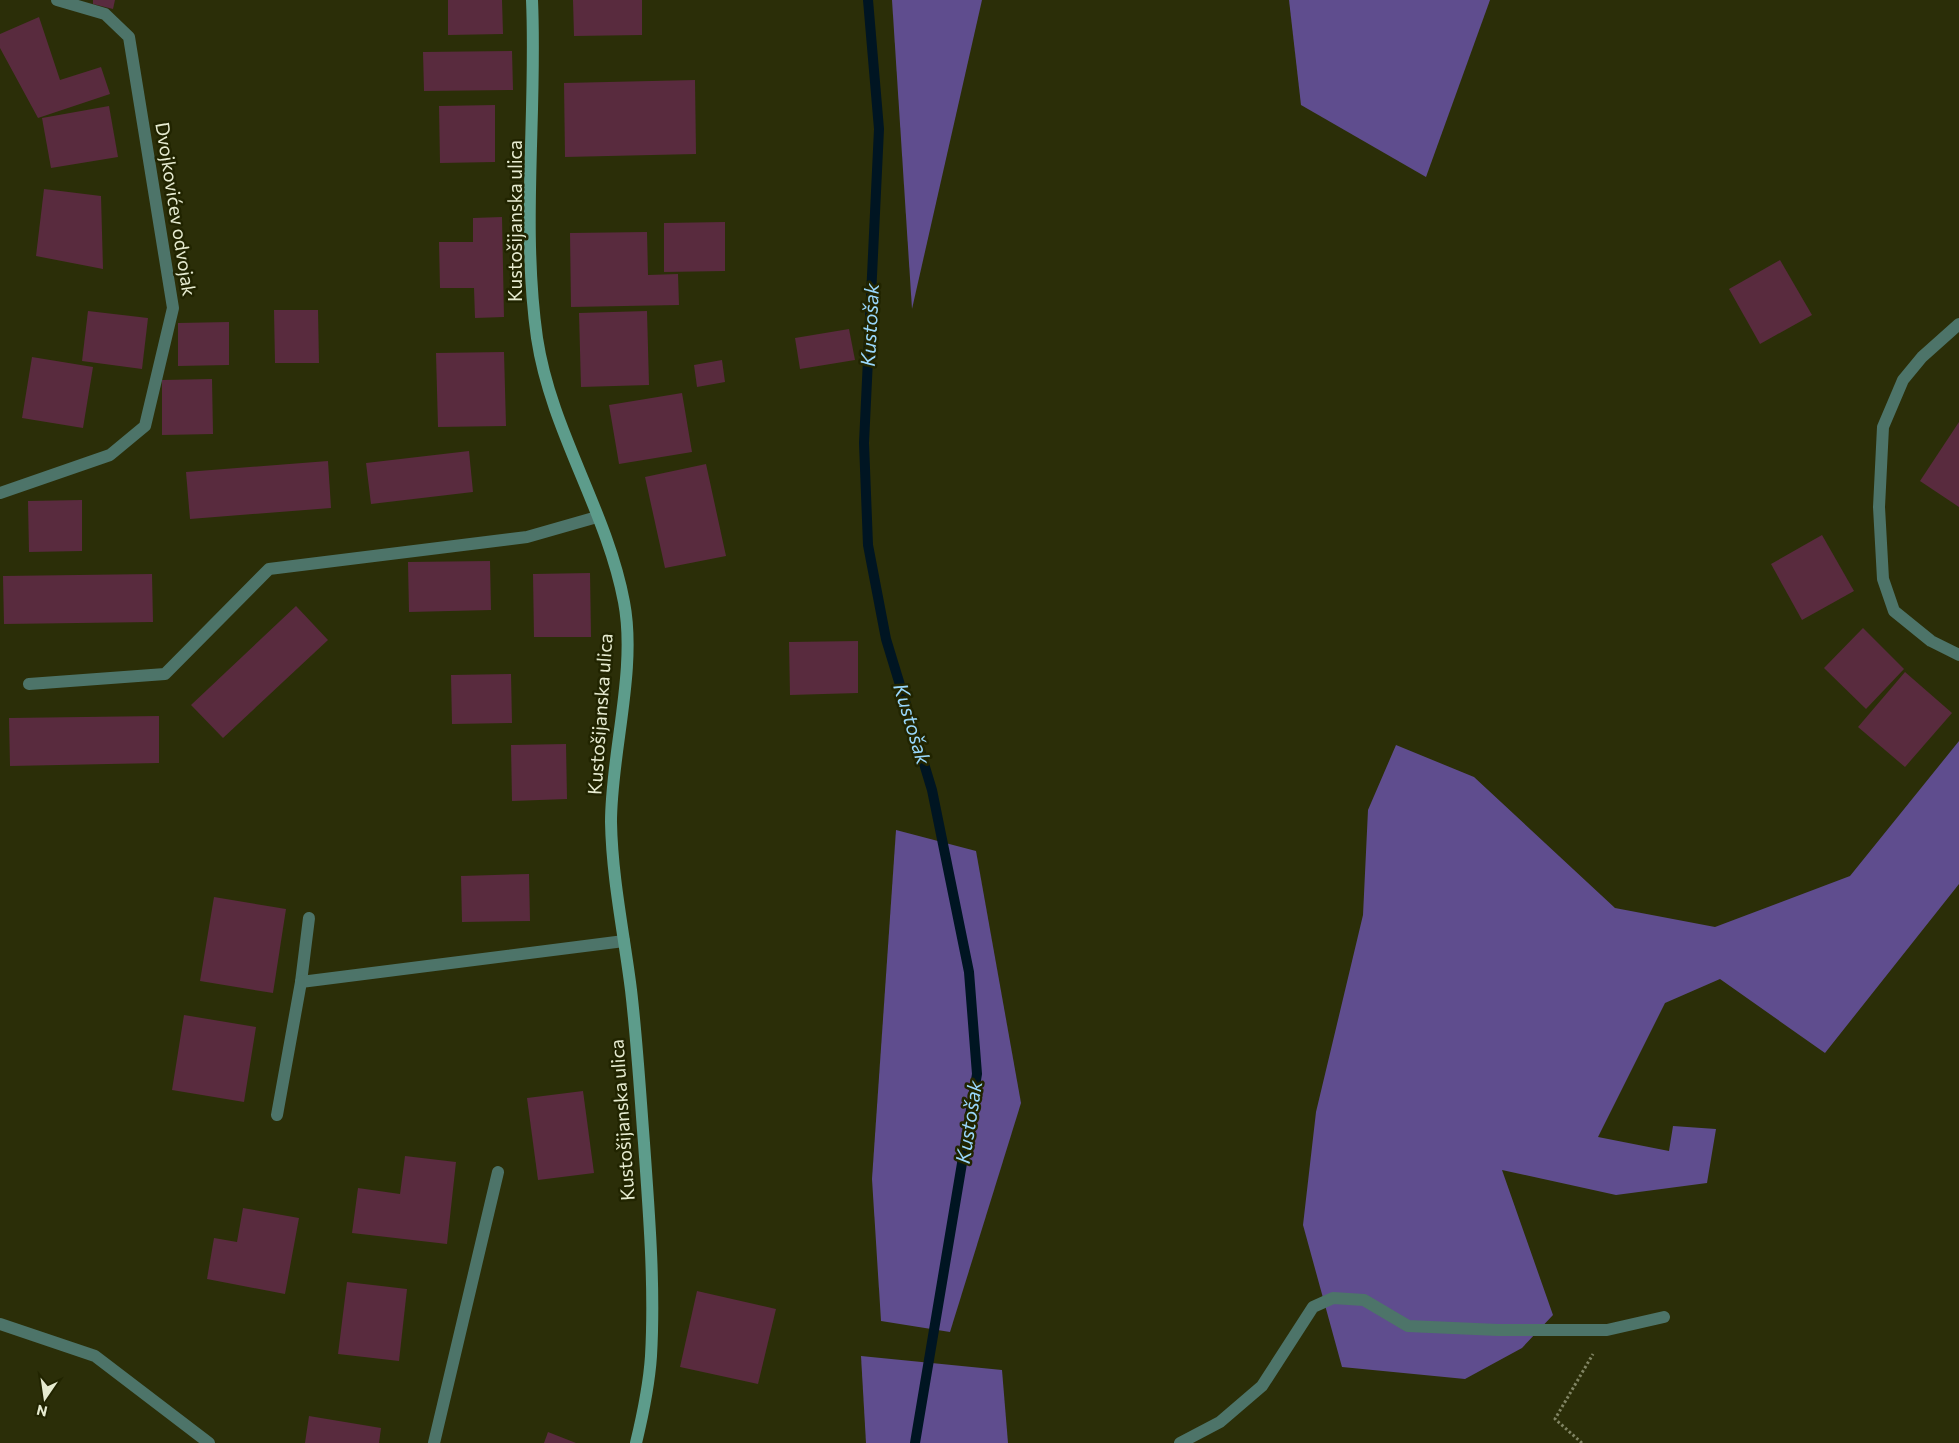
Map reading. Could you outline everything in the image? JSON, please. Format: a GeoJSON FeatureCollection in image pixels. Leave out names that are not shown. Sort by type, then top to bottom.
{"type":"FeatureCollection","features":[{"type":"Feature","properties":{"kind":"street","name":"Dvojkovićev odvojak"},"geometry":{"type":"LineString","coordinates":[[0,493],[110,456],[145,426],[173,308],[130,37],[105,14],[56,0]]}},
{"type":"Feature","properties":{"kind":"street","name":"Kustošijanska ulica"},"geometry":{"type":"LineString","coordinates":[[532,0],[534,80],[530,240],[537,340],[546,382],[562,432],[597,517],[625,605],[626,645],[624,683],[611,822],[614,870],[631,990],[642,1116],[652,1298],[651,1357],[645,1405],[636,1443]]}},
{"type":"Feature","properties":{"kind":"street"},"geometry":{"type":"LineString","coordinates":[[1959,324],[1922,356],[1903,380],[1884,427],[1879,507],[1883,579],[1894,612],[1931,641],[1959,655]]}},
{"type":"Feature","properties":{"kind":"street"},"geometry":{"type":"LineString","coordinates":[[29,684],[165,674],[269,569],[527,537],[597,517]]}},
{"type":"Feature","properties":{"kind":"street"},"geometry":{"type":"LineString","coordinates":[[277,1115],[301,982],[309,918]]}},
{"type":"Feature","properties":{"kind":"street"},"geometry":{"type":"LineString","coordinates":[[301,982],[624,941]]}},
{"type":"Feature","properties":{"kind":"street"},"geometry":{"type":"LineString","coordinates":[[434,1443],[498,1172]]}},
{"type":"Feature","properties":{"kind":"street"},"geometry":{"type":"LineString","coordinates":[[1180,1443],[1220,1422],[1262,1386],[1313,1306],[1333,1298],[1364,1300],[1408,1326],[1498,1330],[1607,1330],[1664,1318]]}},
{"type":"Feature","properties":{"kind":"street"},"geometry":{"type":"LineString","coordinates":[[0,1324],[95,1356],[209,1443]]}},
{"type":"Feature","properties":{"kind":"path"},"geometry":{"type":"LineString","coordinates":[[1582,1443],[1555,1419],[1607,1330]]}},
{"type":"Feature","properties":{"kind":"shaded area"},"geometry":{"type":"Polygon","coordinates":[[[892,0],[982,0],[912,309],[892,0]]]}},
{"type":"Feature","properties":{"kind":"shaded area"},"geometry":{"type":"Polygon","coordinates":[[[1289,0],[1490,0],[1426,177],[1301,105],[1289,0]]]}},
{"type":"Feature","properties":{"kind":"shaded area"},"geometry":{"type":"Polygon","coordinates":[[[1959,741],[1959,884],[1825,1053],[1720,979],[1665,1003],[1598,1137],[1669,1151],[1673,1126],[1716,1129],[1707,1183],[1616,1195],[1502,1170],[1553,1315],[1522,1348],[1465,1379],[1342,1367],[1303,1225],[1316,1112],[1363,915],[1368,810],[1396,745],[1474,777],[1615,908],[1715,927],[1850,876],[1959,741]]]}},
{"type":"Feature","properties":{"kind":"shaded area"},"geometry":{"type":"Polygon","coordinates":[[[896,830],[976,851],[1021,1103],[950,1332],[881,1321],[872,1179],[896,830]]]}},
{"type":"Feature","properties":{"kind":"shaded area"},"geometry":{"type":"Polygon","coordinates":[[[861,1356],[1002,1370],[1008,1443],[866,1443],[861,1356]]]}},
{"type":"Feature","properties":{"kind":"building"},"geometry":{"type":"Polygon","coordinates":[[[93,0],[115,0],[113,9],[93,4],[93,0]]]}},
{"type":"Feature","properties":{"kind":"building"},"geometry":{"type":"Polygon","coordinates":[[[448,0],[502,0],[503,34],[448,35],[448,0]]]}},
{"type":"Feature","properties":{"kind":"building"},"geometry":{"type":"Polygon","coordinates":[[[573,0],[642,0],[642,35],[574,36],[573,0]]]}},
{"type":"Feature","properties":{"kind":"building"},"geometry":{"type":"Polygon","coordinates":[[[39,17],[60,80],[101,67],[110,94],[38,118],[0,48],[0,34],[39,17]]]}},
{"type":"Feature","properties":{"kind":"building"},"geometry":{"type":"Polygon","coordinates":[[[512,51],[513,90],[424,91],[423,52],[512,51]]]}},
{"type":"Feature","properties":{"kind":"building"},"geometry":{"type":"Polygon","coordinates":[[[695,80],[696,154],[565,157],[564,83],[695,80]]]}},
{"type":"Feature","properties":{"kind":"building"},"geometry":{"type":"Polygon","coordinates":[[[495,105],[495,162],[440,163],[439,106],[495,105]]]}},
{"type":"Feature","properties":{"kind":"building"},"geometry":{"type":"Polygon","coordinates":[[[109,106],[118,157],[51,168],[42,118],[109,106]]]}},
{"type":"Feature","properties":{"kind":"building"},"geometry":{"type":"Polygon","coordinates":[[[44,189],[101,196],[103,269],[36,256],[44,189]]]}},
{"type":"Feature","properties":{"kind":"building"},"geometry":{"type":"Polygon","coordinates":[[[502,217],[504,317],[475,318],[474,288],[440,288],[439,242],[473,242],[473,218],[502,217]]]}},
{"type":"Feature","properties":{"kind":"building"},"geometry":{"type":"Polygon","coordinates":[[[725,222],[725,271],[664,272],[664,223],[725,222]]]}},
{"type":"Feature","properties":{"kind":"building"},"geometry":{"type":"Polygon","coordinates":[[[647,232],[648,275],[678,274],[679,305],[571,307],[570,233],[647,232]]]}},
{"type":"Feature","properties":{"kind":"building"},"geometry":{"type":"Polygon","coordinates":[[[1780,260],[1812,315],[1760,344],[1729,289],[1780,260]]]}},
{"type":"Feature","properties":{"kind":"building"},"geometry":{"type":"Polygon","coordinates":[[[274,310],[318,310],[319,363],[275,363],[274,310]]]}},
{"type":"Feature","properties":{"kind":"building"},"geometry":{"type":"Polygon","coordinates":[[[88,311],[148,318],[142,369],[82,361],[88,311]]]}},
{"type":"Feature","properties":{"kind":"building"},"geometry":{"type":"Polygon","coordinates":[[[647,311],[649,385],[581,387],[579,313],[647,311]]]}},
{"type":"Feature","properties":{"kind":"building"},"geometry":{"type":"Polygon","coordinates":[[[229,322],[229,365],[178,366],[178,323],[229,322]]]}},
{"type":"Feature","properties":{"kind":"building"},"geometry":{"type":"Polygon","coordinates":[[[849,329],[855,360],[800,369],[795,338],[849,329]]]}},
{"type":"Feature","properties":{"kind":"building"},"geometry":{"type":"Polygon","coordinates":[[[504,352],[506,426],[438,427],[436,353],[504,352]]]}},
{"type":"Feature","properties":{"kind":"building"},"geometry":{"type":"Polygon","coordinates":[[[32,357],[93,367],[83,428],[22,418],[32,357]]]}},
{"type":"Feature","properties":{"kind":"building"},"geometry":{"type":"Polygon","coordinates":[[[722,360],[725,382],[697,387],[694,365],[722,360]]]}},
{"type":"Feature","properties":{"kind":"building"},"geometry":{"type":"Polygon","coordinates":[[[212,379],[213,434],[162,435],[162,380],[212,379]]]}},
{"type":"Feature","properties":{"kind":"building"},"geometry":{"type":"Polygon","coordinates":[[[682,393],[692,452],[619,464],[609,405],[682,393]]]}},
{"type":"Feature","properties":{"kind":"building"},"geometry":{"type":"Polygon","coordinates":[[[1959,422],[1959,507],[1920,481],[1959,422]]]}},
{"type":"Feature","properties":{"kind":"building"},"geometry":{"type":"Polygon","coordinates":[[[469,451],[473,492],[371,504],[366,463],[469,451]]]}},
{"type":"Feature","properties":{"kind":"building"},"geometry":{"type":"Polygon","coordinates":[[[328,461],[331,508],[190,519],[186,472],[328,461]]]}},
{"type":"Feature","properties":{"kind":"building"},"geometry":{"type":"Polygon","coordinates":[[[706,464],[726,556],[665,568],[645,477],[706,464]]]}},
{"type":"Feature","properties":{"kind":"building"},"geometry":{"type":"Polygon","coordinates":[[[82,500],[82,551],[29,552],[28,501],[82,500]]]}},
{"type":"Feature","properties":{"kind":"building"},"geometry":{"type":"Polygon","coordinates":[[[1822,535],[1854,591],[1802,620],[1771,564],[1822,535]]]}},
{"type":"Feature","properties":{"kind":"building"},"geometry":{"type":"Polygon","coordinates":[[[490,561],[491,610],[409,612],[408,562],[490,561]]]}},
{"type":"Feature","properties":{"kind":"building"},"geometry":{"type":"Polygon","coordinates":[[[590,573],[591,637],[534,637],[533,574],[590,573]]]}},
{"type":"Feature","properties":{"kind":"building"},"geometry":{"type":"Polygon","coordinates":[[[152,574],[153,622],[4,624],[3,576],[152,574]]]}},
{"type":"Feature","properties":{"kind":"building"},"geometry":{"type":"Polygon","coordinates":[[[296,606],[328,640],[223,738],[191,705],[296,606]]]}},
{"type":"Feature","properties":{"kind":"building"},"geometry":{"type":"Polygon","coordinates":[[[1863,628],[1904,669],[1866,709],[1824,668],[1863,628]]]}},
{"type":"Feature","properties":{"kind":"building"},"geometry":{"type":"Polygon","coordinates":[[[858,641],[858,693],[790,695],[789,642],[858,641]]]}},
{"type":"Feature","properties":{"kind":"building"},"geometry":{"type":"Polygon","coordinates":[[[1905,672],[1952,713],[1905,767],[1858,727],[1905,672]]]}},
{"type":"Feature","properties":{"kind":"building"},"geometry":{"type":"Polygon","coordinates":[[[511,674],[512,723],[452,724],[451,675],[511,674]]]}},
{"type":"Feature","properties":{"kind":"building"},"geometry":{"type":"Polygon","coordinates":[[[159,716],[159,763],[10,766],[9,718],[159,716]]]}},
{"type":"Feature","properties":{"kind":"building"},"geometry":{"type":"Polygon","coordinates":[[[566,744],[567,799],[512,801],[511,745],[566,744]]]}},
{"type":"Feature","properties":{"kind":"building"},"geometry":{"type":"Polygon","coordinates":[[[529,874],[530,921],[462,922],[461,876],[529,874]]]}},
{"type":"Feature","properties":{"kind":"building"},"geometry":{"type":"Polygon","coordinates":[[[214,897],[286,909],[273,993],[200,981],[214,897]]]}},
{"type":"Feature","properties":{"kind":"building"},"geometry":{"type":"Polygon","coordinates":[[[184,1015],[256,1027],[244,1102],[172,1090],[184,1015]]]}},
{"type":"Feature","properties":{"kind":"building"},"geometry":{"type":"Polygon","coordinates":[[[583,1091],[594,1173],[538,1180],[527,1098],[583,1091]]]}},
{"type":"Feature","properties":{"kind":"building"},"geometry":{"type":"Polygon","coordinates":[[[405,1156],[456,1162],[447,1244],[352,1233],[358,1188],[400,1194],[405,1156]]]}},
{"type":"Feature","properties":{"kind":"building"},"geometry":{"type":"Polygon","coordinates":[[[243,1208],[299,1218],[285,1294],[207,1279],[214,1238],[237,1242],[243,1208]]]}},
{"type":"Feature","properties":{"kind":"building"},"geometry":{"type":"Polygon","coordinates":[[[347,1282],[407,1289],[399,1361],[338,1354],[347,1282]]]}},
{"type":"Feature","properties":{"kind":"building"},"geometry":{"type":"Polygon","coordinates":[[[697,1291],[776,1309],[758,1384],[680,1367],[697,1291]]]}},
{"type":"Feature","properties":{"kind":"building"},"geometry":{"type":"Polygon","coordinates":[[[309,1416],[381,1428],[379,1443],[305,1443],[309,1416]]]}},
{"type":"Feature","properties":{"kind":"building"},"geometry":{"type":"Polygon","coordinates":[[[548,1432],[576,1443],[544,1443],[548,1432]]]}},
{"type":"Feature","properties":{"kind":"waterway","name":"Kustošak"},"geometry":{"type":"LineString","coordinates":[[868,0],[879,129],[864,443],[868,545],[886,639],[932,790],[969,972],[977,1074],[915,1443]]}}]}
